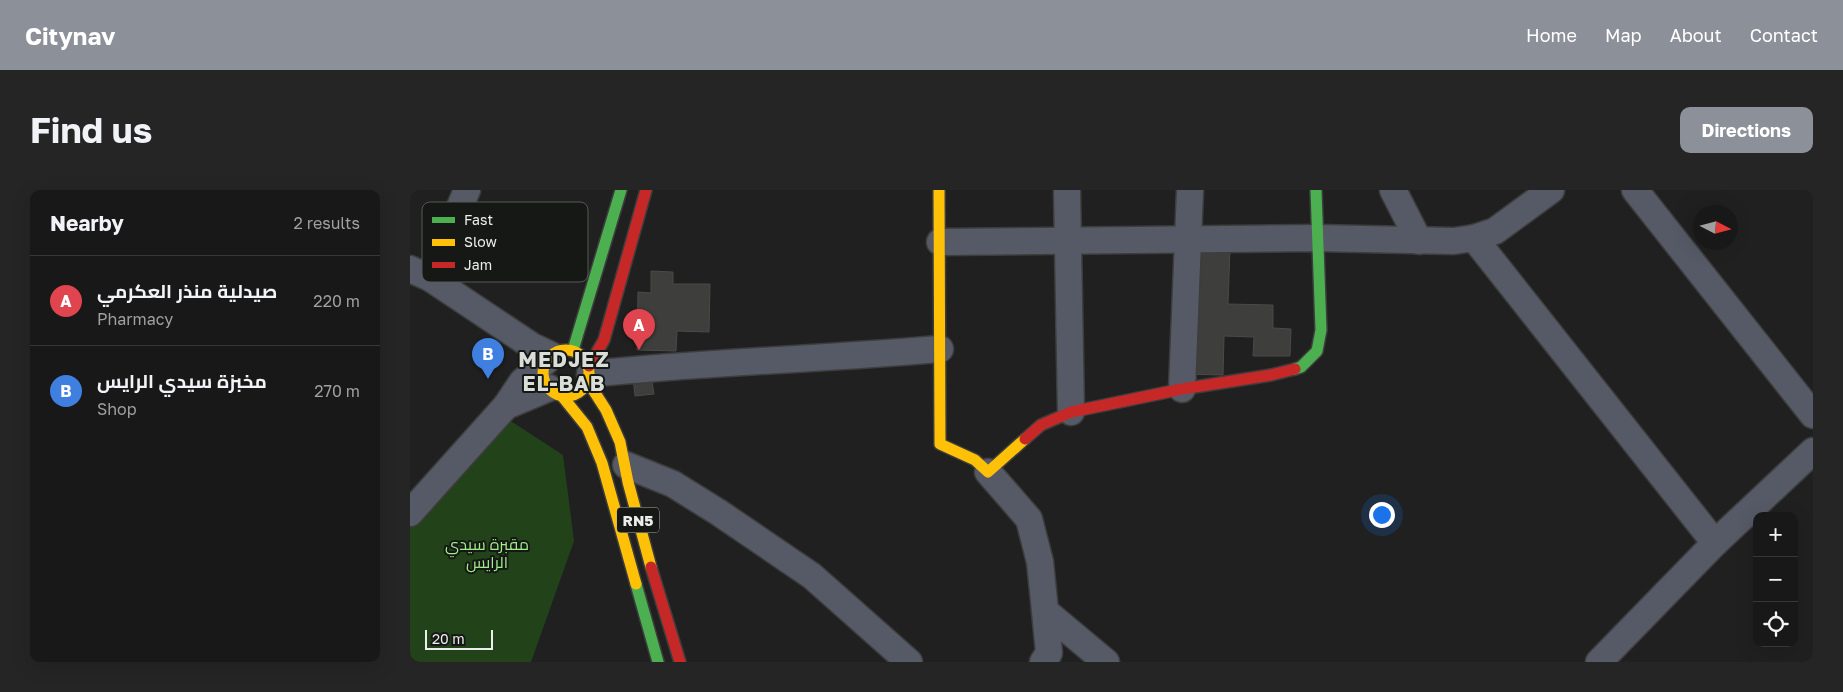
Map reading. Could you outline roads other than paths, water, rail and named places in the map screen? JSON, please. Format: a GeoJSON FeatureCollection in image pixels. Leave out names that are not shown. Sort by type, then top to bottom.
{"type":"FeatureCollection","features":[{"type":"Feature","properties":{"kind":"main road","name":"RN5"},"geometry":{"type":"LineString","coordinates":[[588,275],[621,190]]}},
{"type":"Feature","properties":{"kind":"main road"},"geometry":{"type":"LineString","coordinates":[[555,392],[570,396],[577,394],[589,374],[604,340],[646,190]]}},
{"type":"Feature","properties":{"kind":"main road"},"geometry":{"type":"LineString","coordinates":[[939,190],[940,444],[975,460],[988,472],[1041,424],[1071,412],[1302,367],[1317,351],[1321,330],[1316,190]]}},
{"type":"Feature","properties":{"kind":"main road","name":"RN5"},"geometry":{"type":"LineString","coordinates":[[585,282],[557,355],[543,368],[543,375],[555,392],[587,427],[602,464],[658,662]]}},
{"type":"Feature","properties":{"kind":"main road","name":"RN5"},"geometry":{"type":"LineString","coordinates":[[557,355],[586,359],[589,374],[617,434],[644,546],[680,662]]}},
{"type":"Feature","properties":{"kind":"street"},"geometry":{"type":"LineString","coordinates":[[460,202],[467,190]]}},
{"type":"Feature","properties":{"kind":"street"},"geometry":{"type":"LineString","coordinates":[[1067,190],[1071,412]]}},
{"type":"Feature","properties":{"kind":"street"},"geometry":{"type":"LineString","coordinates":[[1182,389],[1190,190]]}},
{"type":"Feature","properties":{"kind":"street"},"geometry":{"type":"LineString","coordinates":[[1393,190],[1418,241]]}},
{"type":"Feature","properties":{"kind":"street"},"geometry":{"type":"LineString","coordinates":[[940,242],[1317,238],[1454,241],[1474,238],[1495,231],[1551,190]]}},
{"type":"Feature","properties":{"kind":"street"},"geometry":{"type":"LineString","coordinates":[[1635,190],[1813,415]]}},
{"type":"Feature","properties":{"kind":"street"},"geometry":{"type":"LineString","coordinates":[[1474,238],[1715,543]]}},
{"type":"Feature","properties":{"kind":"street"},"geometry":{"type":"LineString","coordinates":[[413,504],[506,406],[522,382],[557,355],[526,342],[432,282]]}},
{"type":"Feature","properties":{"kind":"street"},"geometry":{"type":"LineString","coordinates":[[589,374],[728,362],[832,358],[940,349]]}},
{"type":"Feature","properties":{"kind":"street"},"geometry":{"type":"LineString","coordinates":[[506,406],[555,392]]}},
{"type":"Feature","properties":{"kind":"street"},"geometry":{"type":"LineString","coordinates":[[1599,662],[1715,543],[1813,451]]}},
{"type":"Feature","properties":{"kind":"street"},"geometry":{"type":"LineString","coordinates":[[626,465],[673,484],[812,576],[909,662]]}},
{"type":"Feature","properties":{"kind":"street"},"geometry":{"type":"LineString","coordinates":[[988,472],[1029,519],[1040,562],[1046,611],[1049,653],[1043,662]]}},
{"type":"Feature","properties":{"kind":"street"},"geometry":{"type":"LineString","coordinates":[[1046,611],[1106,662]]}},
{"type":"Feature","properties":{"kind":"place","name":"صيدلية منذر العكرمي"},"geometry":{"type":"Point","coordinates":[639,350]}},
{"type":"Feature","properties":{"kind":"place","name":"مخبزة سيدي الرايس"},"geometry":{"type":"Point","coordinates":[488,379]}},
{"type":"Feature","properties":{"kind":"district","name":"MEDJEZ EL-BAB"},"geometry":{"type":"Point","coordinates":[564,371]}},
{"type":"Feature","properties":{"kind":"park label","name":"مقبرة سيدي الرايس"},"geometry":{"type":"Point","coordinates":[487,553]}}]}
